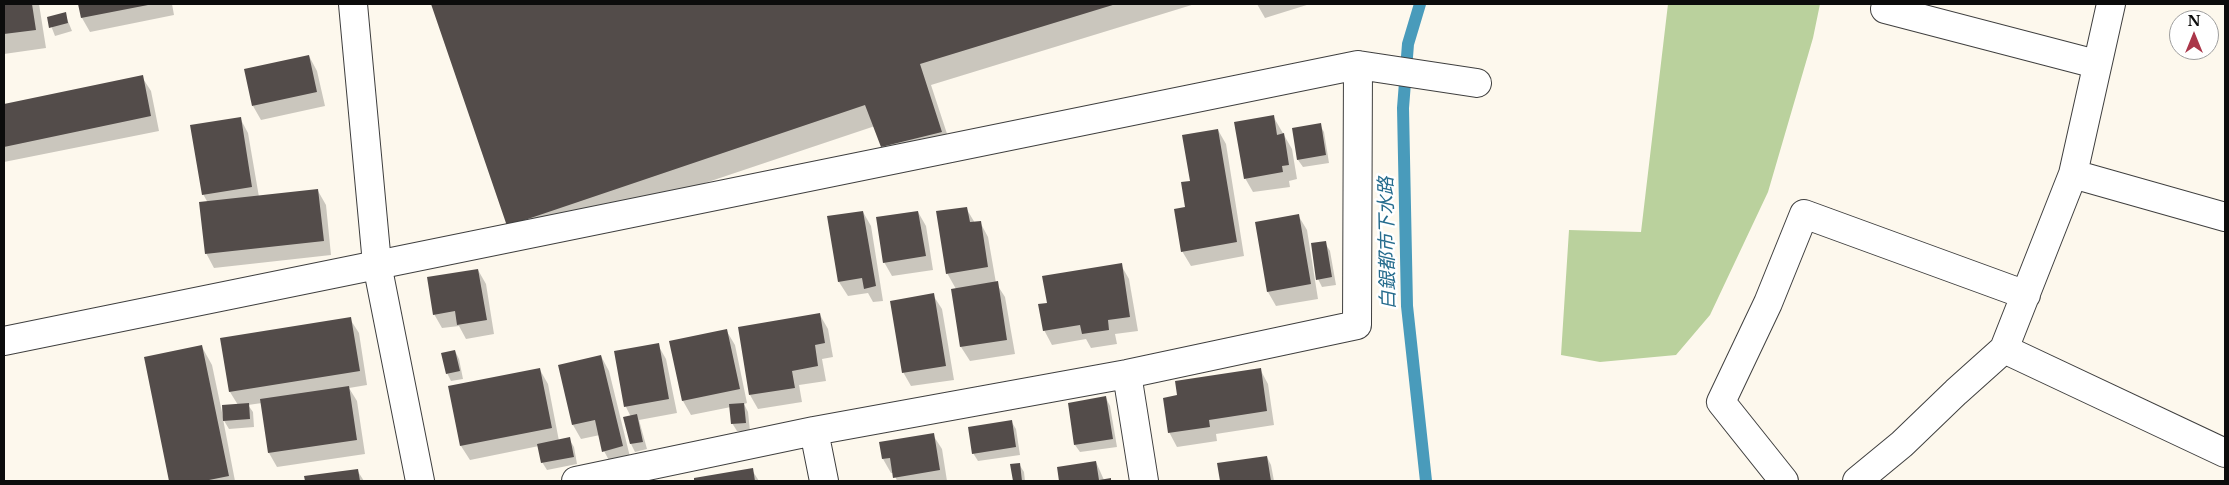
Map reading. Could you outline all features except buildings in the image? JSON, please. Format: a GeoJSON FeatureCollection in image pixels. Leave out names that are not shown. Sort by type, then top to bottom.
{"type":"FeatureCollection","features":[{"type":"Feature","properties":{"kind":"street"},"geometry":{"type":"LineString","coordinates":[[353,4],[377,264],[420,481]]}},
{"type":"Feature","properties":{"kind":"street"},"geometry":{"type":"LineString","coordinates":[[1857,481],[1902,444],[2004,349],[2073,174],[2096,64],[2111,4]]}},
{"type":"Feature","properties":{"kind":"street"},"geometry":{"type":"LineString","coordinates":[[1885,9],[2096,64]]}},
{"type":"Feature","properties":{"kind":"street"},"geometry":{"type":"LineString","coordinates":[[576,481],[814,431],[1127,374],[1356,325],[1358,65]]}},
{"type":"Feature","properties":{"kind":"street"},"geometry":{"type":"LineString","coordinates":[[4,341],[1358,65],[1478,83]]}},
{"type":"Feature","properties":{"kind":"street"},"geometry":{"type":"LineString","coordinates":[[2073,174],[2225,216]]}},
{"type":"Feature","properties":{"kind":"street"},"geometry":{"type":"LineString","coordinates":[[1784,481],[1721,402],[1768,303],[1804,214],[2026,295]]}},
{"type":"Feature","properties":{"kind":"street"},"geometry":{"type":"LineString","coordinates":[[2004,349],[2225,453]]}},
{"type":"Feature","properties":{"kind":"street"},"geometry":{"type":"LineString","coordinates":[[1127,374],[1144,481]]}},
{"type":"Feature","properties":{"kind":"street"},"geometry":{"type":"LineString","coordinates":[[814,431],[824,481]]}},
{"type":"Feature","properties":{"kind":"green space"},"geometry":{"type":"Polygon","coordinates":[[[1668,4],[1820,4],[1813,38],[1768,192],[1710,315],[1676,355],[1600,362],[1561,355],[1569,230],[1641,232],[1668,4]]]}},
{"type":"Feature","properties":{"kind":"waterway","name":"白銀都市下水路"},"geometry":{"type":"LineString","coordinates":[[1420,4],[1408,44],[1403,108],[1407,306],[1426,481]]}}]}
